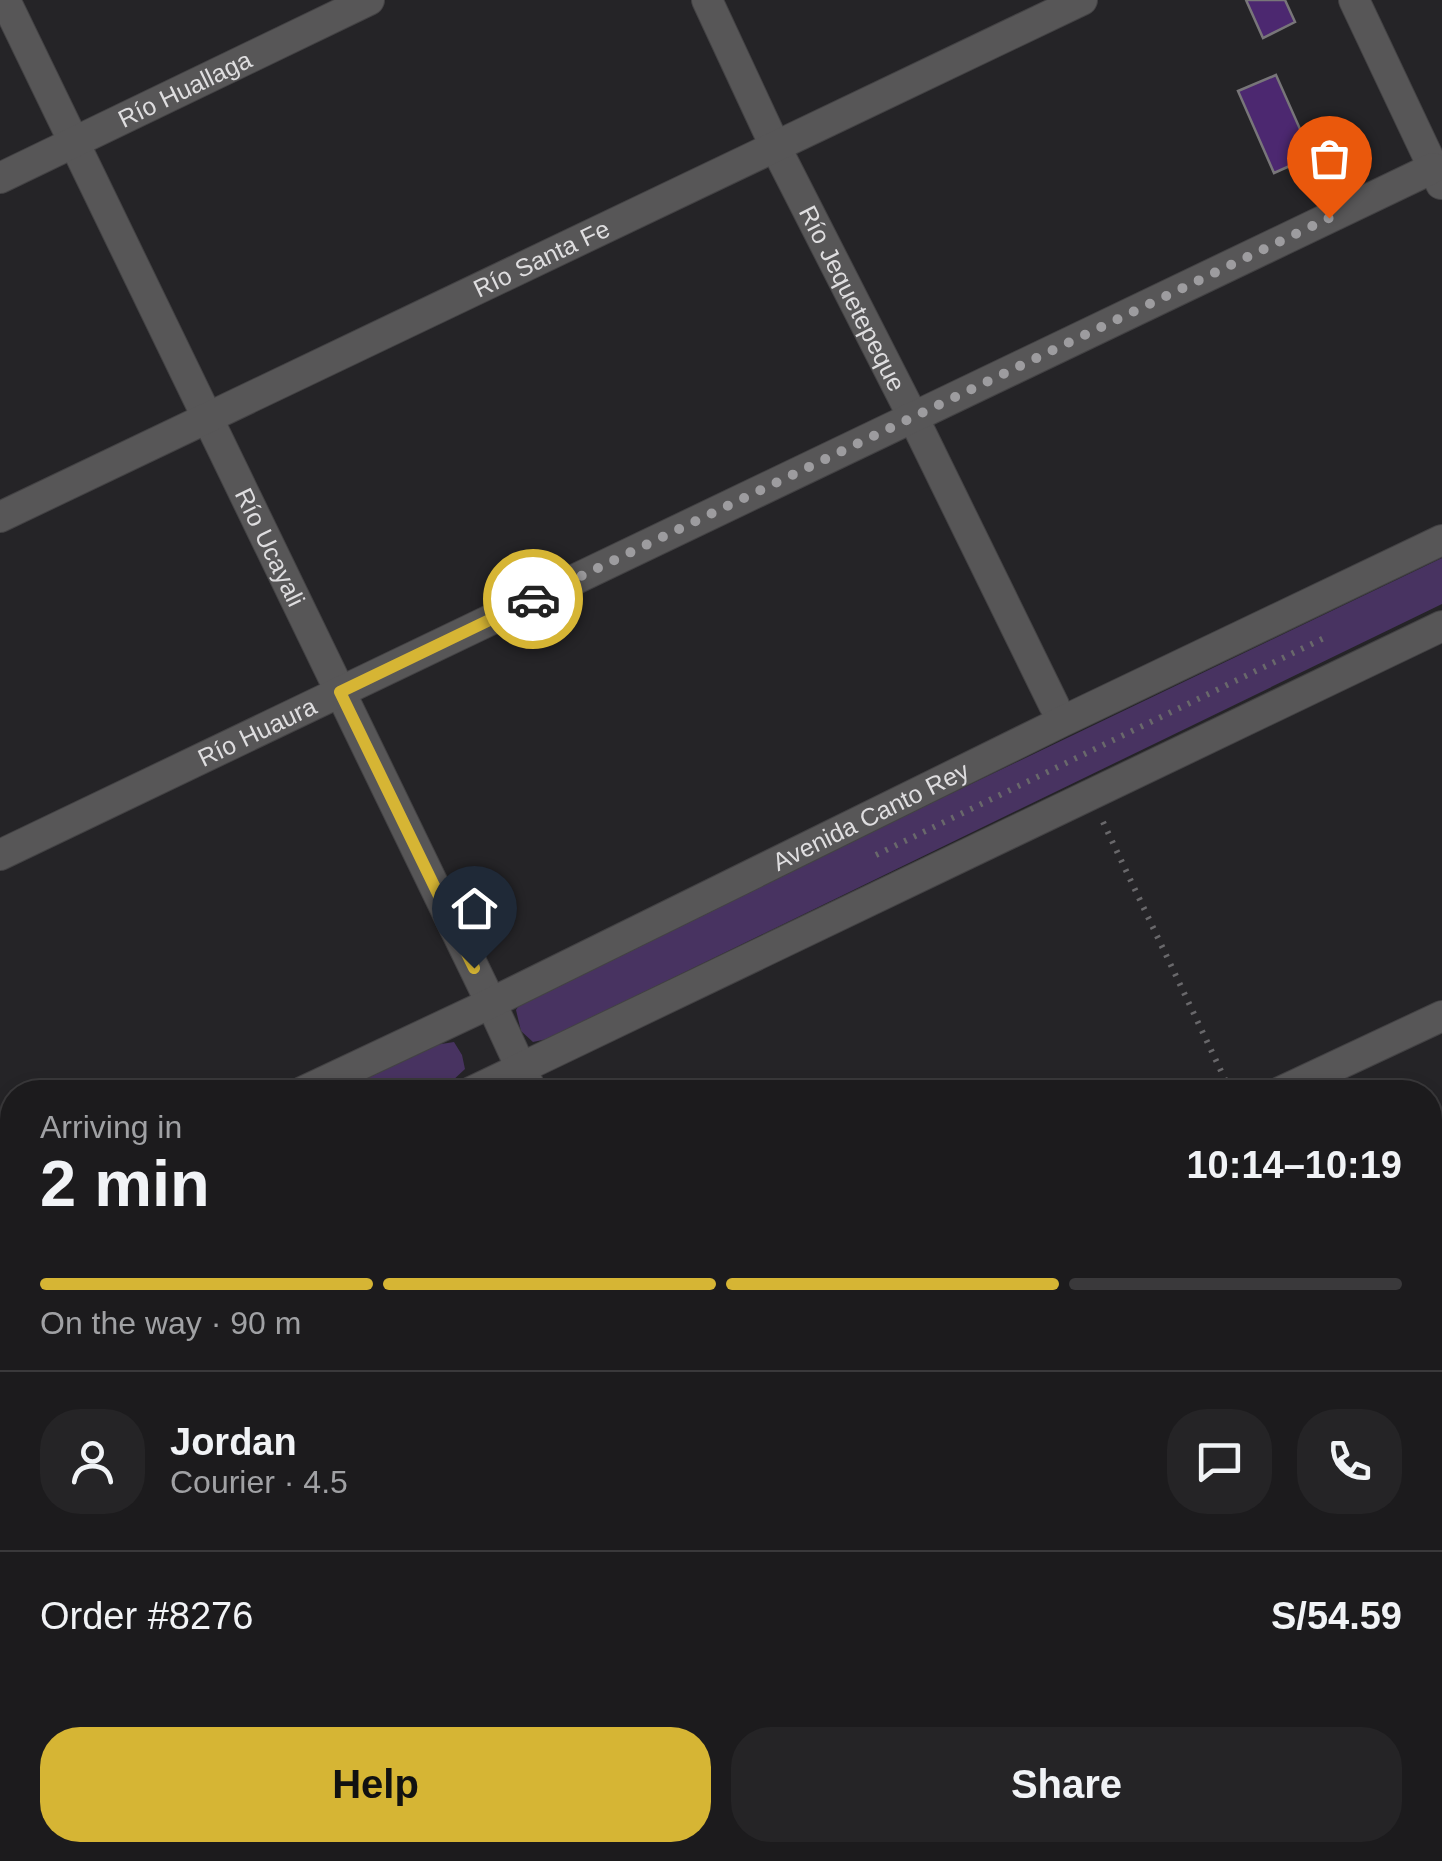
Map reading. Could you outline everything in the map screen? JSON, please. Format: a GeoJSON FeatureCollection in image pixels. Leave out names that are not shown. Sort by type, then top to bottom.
{"type":"FeatureCollection","features":[{"type":"Feature","properties":{"kind":"street","name":"Río Ucayali"},"geometry":{"type":"LineString","coordinates":[[5,0],[526,1080]]}},
{"type":"Feature","properties":{"kind":"street","name":"Río Jequetepeque"},"geometry":{"type":"LineString","coordinates":[[707,0],[775,146],[1054,705]]}},
{"type":"Feature","properties":{"kind":"street","name":"Río Santa Fe"},"geometry":{"type":"LineString","coordinates":[[0,517],[1082,0]]}},
{"type":"Feature","properties":{"kind":"street"},"geometry":{"type":"LineString","coordinates":[[1354,0],[1438,177]]}},
{"type":"Feature","properties":{"kind":"street","name":"Río Huallaga"},"geometry":{"type":"LineString","coordinates":[[0,178],[349,4]]}},
{"type":"Feature","properties":{"kind":"street","name":"Río Huaura"},"geometry":{"type":"LineString","coordinates":[[0,855],[913,417],[1438,177]]}},
{"type":"Feature","properties":{"kind":"street","name":"Avenida Canto Rey"},"geometry":{"type":"LineString","coordinates":[[327,1080],[1442,540]]}},
{"type":"Feature","properties":{"kind":"street"},"geometry":{"type":"LineString","coordinates":[[526,1080],[1442,626]]}},
{"type":"Feature","properties":{"kind":"street"},"geometry":{"type":"LineString","coordinates":[[1306,1080],[1442,1016]]}},
{"type":"Feature","properties":{"kind":"path"},"geometry":{"type":"LineString","coordinates":[[866,860],[1338,632]]}},
{"type":"Feature","properties":{"kind":"path"},"geometry":{"type":"LineString","coordinates":[[1072,748],[1080,768]]}},
{"type":"Feature","properties":{"kind":"path"},"geometry":{"type":"LineString","coordinates":[[1100,814],[1225,1080]]}},
{"type":"Feature","properties":{"kind":"shaded area"},"geometry":{"type":"Polygon","coordinates":[[[1442,558],[1442,604],[547,1039],[533,1042],[521,1031],[516,1010],[523,999],[1442,558]]]}},
{"type":"Feature","properties":{"kind":"shaded area"},"geometry":{"type":"Polygon","coordinates":[[[454,1042],[462,1055],[465,1069],[453,1080],[361,1080],[435,1045],[454,1042]]]}},
{"type":"Feature","properties":{"kind":"building"},"geometry":{"type":"Polygon","coordinates":[[[1246,0],[1285,0],[1295,22],[1263,38],[1246,0]]]}},
{"type":"Feature","properties":{"kind":"building"},"geometry":{"type":"Polygon","coordinates":[[[1276,75],[1312,156],[1274,173],[1238,91],[1276,75]]]}},
{"type":"Feature","properties":{"kind":"way so far"},"geometry":{"type":"LineString","coordinates":[[533,599],[1329,218]]}},
{"type":"Feature","properties":{"kind":"route"},"geometry":{"type":"LineString","coordinates":[[474,968],[340,692],[533,599]]}}]}
